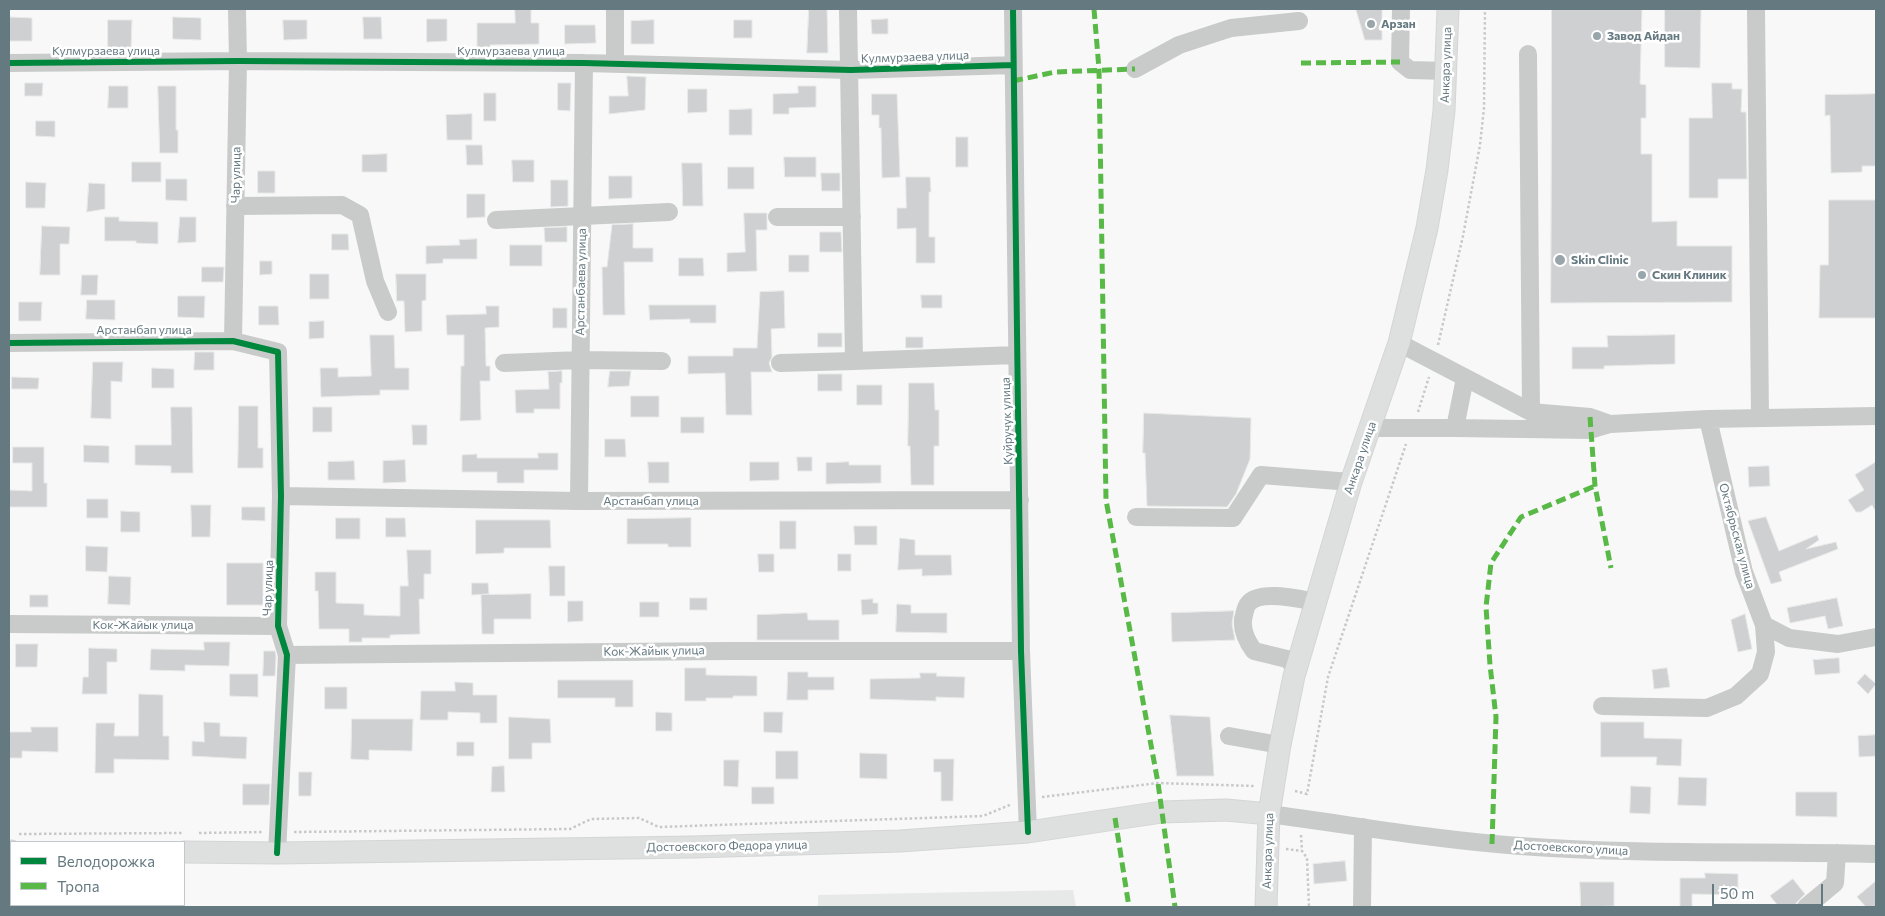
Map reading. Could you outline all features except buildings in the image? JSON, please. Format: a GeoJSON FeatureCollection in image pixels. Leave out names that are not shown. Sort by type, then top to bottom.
{"type":"FeatureCollection","features":[{"type":"Feature","properties":{"kind":"main road","name":"Анкара улица"},"geometry":{"type":"LineString","coordinates":[[1266,907],[1269,814],[1280,745],[1296,669],[1351,482],[1399,343],[1427,228],[1444,111],[1448,9]]}},
{"type":"Feature","properties":{"kind":"main road","name":"Достоевского Федора улица"},"geometry":{"type":"LineString","coordinates":[[186,842],[692,847],[900,841],[1028,832],[1162,812],[1226,810],[1269,814]]}},
{"type":"Feature","properties":{"kind":"street","name":"Чар улица"},"geometry":{"type":"LineString","coordinates":[[233,341],[238,61],[237,9]]}},
{"type":"Feature","properties":{"kind":"street"},"geometry":{"type":"LineString","coordinates":[[615,9],[615,64]]}},
{"type":"Feature","properties":{"kind":"street","name":"Кулмурзаева улица"},"geometry":{"type":"LineString","coordinates":[[848,9],[854,361]]}},
{"type":"Feature","properties":{"kind":"street","name":"Куйручук улица"},"geometry":{"type":"LineString","coordinates":[[1012,9],[1021,651],[1028,832]]}},
{"type":"Feature","properties":{"kind":"street"},"geometry":{"type":"LineString","coordinates":[[1400,9],[1400,62],[1410,70],[1446,71]]}},
{"type":"Feature","properties":{"kind":"street"},"geometry":{"type":"LineString","coordinates":[[1756,9],[1760,418]]}},
{"type":"Feature","properties":{"kind":"street"},"geometry":{"type":"LineString","coordinates":[[1135,69],[1180,45],[1231,28],[1300,21]]}},
{"type":"Feature","properties":{"kind":"street"},"geometry":{"type":"LineString","coordinates":[[1528,54],[1531,412]]}},
{"type":"Feature","properties":{"kind":"street","name":"Кулмурзаева улица"},"geometry":{"type":"LineString","coordinates":[[9,63],[238,61],[584,63],[850,70],[1013,65]]}},
{"type":"Feature","properties":{"kind":"street","name":"Арстанбаева улица"},"geometry":{"type":"LineString","coordinates":[[579,501],[584,63]]}},
{"type":"Feature","properties":{"kind":"street"},"geometry":{"type":"LineString","coordinates":[[235,206],[342,205],[360,215],[375,281],[388,312]]}},
{"type":"Feature","properties":{"kind":"street"},"geometry":{"type":"LineString","coordinates":[[496,220],[669,212]]}},
{"type":"Feature","properties":{"kind":"street"},"geometry":{"type":"LineString","coordinates":[[777,217],[852,217]]}},
{"type":"Feature","properties":{"kind":"street","name":"Арстанбап улица"},"geometry":{"type":"LineString","coordinates":[[9,342],[233,341],[278,352]]}},
{"type":"Feature","properties":{"kind":"street"},"geometry":{"type":"LineString","coordinates":[[1399,343],[1531,412],[1590,416],[1610,424]]}},
{"type":"Feature","properties":{"kind":"street","name":"Чар улица"},"geometry":{"type":"LineString","coordinates":[[277,842],[287,655],[278,626],[281,496],[278,352]]}},
{"type":"Feature","properties":{"kind":"street"},"geometry":{"type":"LineString","coordinates":[[780,363],[1016,355]]}},
{"type":"Feature","properties":{"kind":"street"},"geometry":{"type":"LineString","coordinates":[[504,363],[580,360],[662,361]]}},
{"type":"Feature","properties":{"kind":"street"},"geometry":{"type":"LineString","coordinates":[[1455,428],[1465,378]]}},
{"type":"Feature","properties":{"kind":"street"},"geometry":{"type":"LineString","coordinates":[[1370,428],[1590,430],[1610,424],[1708,419],[1876,416]]}},
{"type":"Feature","properties":{"kind":"street","name":"Октябрьская улица"},"geometry":{"type":"LineString","coordinates":[[1602,706],[1707,708],[1736,696],[1760,674],[1766,652],[1764,625],[1744,572],[1708,419]]}},
{"type":"Feature","properties":{"kind":"street"},"geometry":{"type":"LineString","coordinates":[[1136,517],[1234,518],[1261,475],[1351,482]]}},
{"type":"Feature","properties":{"kind":"street","name":"Арстанбап улица"},"geometry":{"type":"LineString","coordinates":[[281,496],[579,501],[1020,500]]}},
{"type":"Feature","properties":{"kind":"street"},"geometry":{"type":"LineString","coordinates":[[1296,669],[1287,659],[1274,654],[1254,651],[1245,638],[1243,619],[1245,611],[1248,604],[1256,597],[1290,597],[1316,602]]}},
{"type":"Feature","properties":{"kind":"street","name":"Кок-Жайык улица"},"geometry":{"type":"LineString","coordinates":[[9,624],[278,626]]}},
{"type":"Feature","properties":{"kind":"street"},"geometry":{"type":"LineString","coordinates":[[1764,625],[1789,638],[1838,644],[1876,637]]}},
{"type":"Feature","properties":{"kind":"street","name":"Кок-Жайык улица"},"geometry":{"type":"LineString","coordinates":[[287,655],[718,651],[1021,651]]}},
{"type":"Feature","properties":{"kind":"street"},"geometry":{"type":"LineString","coordinates":[[1229,736],[1280,745]]}},
{"type":"Feature","properties":{"kind":"street","name":"Достоевского улица"},"geometry":{"type":"LineString","coordinates":[[1269,814],[1521,846],[1617,851],[1876,854]]}},
{"type":"Feature","properties":{"kind":"street"},"geometry":{"type":"LineString","coordinates":[[1362,907],[1363,827]]}},
{"type":"Feature","properties":{"kind":"street"},"geometry":{"type":"LineString","coordinates":[[1806,907],[1835,883],[1837,853]]}},
{"type":"Feature","properties":{"kind":"path"},"geometry":{"type":"LineString","coordinates":[[1438,346],[1463,236],[1480,145],[1484,108],[1485,9]]}},
{"type":"Feature","properties":{"kind":"path"},"geometry":{"type":"LineString","coordinates":[[1415,418],[1431,370]]}},
{"type":"Feature","properties":{"kind":"path"},"geometry":{"type":"LineString","coordinates":[[1305,800],[1328,677],[1407,443]]}},
{"type":"Feature","properties":{"kind":"path"},"geometry":{"type":"LineString","coordinates":[[198,833],[277,842],[570,829],[591,819],[639,818],[659,827],[983,816],[1026,799],[1158,783],[1257,786]]}},
{"type":"Feature","properties":{"kind":"path"},"geometry":{"type":"LineString","coordinates":[[1295,791],[1307,794]]}},
{"type":"Feature","properties":{"kind":"path"},"geometry":{"type":"LineString","coordinates":[[1301,833],[1302,851],[1307,858],[1309,907]]}},
{"type":"Feature","properties":{"kind":"path"},"geometry":{"type":"LineString","coordinates":[[1284,849],[1302,851]]}},
{"type":"Feature","properties":{"kind":"shaded area"},"geometry":{"type":"Polygon","coordinates":[[[1073,890],[1076,907],[818,907],[818,895],[1073,890]]]}},
{"type":"Feature","properties":{"kind":"marked path"},"geometry":{"type":"LineString","coordinates":[[1094,9],[1099,69],[1106,500],[1158,783],[1175,907]]}},
{"type":"Feature","properties":{"kind":"marked path"},"geometry":{"type":"LineString","coordinates":[[1301,63],[1400,62]]}},
{"type":"Feature","properties":{"kind":"marked path"},"geometry":{"type":"LineString","coordinates":[[1013,81],[1055,72],[1135,69]]}},
{"type":"Feature","properties":{"kind":"marked path"},"geometry":{"type":"LineString","coordinates":[[1590,417],[1595,486],[1611,568]]}},
{"type":"Feature","properties":{"kind":"marked path"},"geometry":{"type":"LineString","coordinates":[[1492,844],[1496,717],[1486,607],[1491,563],[1521,517],[1595,486]]}},
{"type":"Feature","properties":{"kind":"marked path"},"geometry":{"type":"LineString","coordinates":[[1115,818],[1129,907]]}},
{"type":"Feature","properties":{"kind":"cycle path"},"geometry":{"type":"LineString","coordinates":[[1013,9],[1021,651],[1028,832]]}},
{"type":"Feature","properties":{"kind":"cycle path"},"geometry":{"type":"LineString","coordinates":[[9,63],[238,61],[584,63],[851,70],[1013,65]]}},
{"type":"Feature","properties":{"kind":"cycle path"},"geometry":{"type":"LineString","coordinates":[[9,343],[233,341],[278,352],[281,496],[278,626],[287,655],[277,853]]}},
{"type":"Feature","properties":{"kind":"place","name":"Арзан"},"geometry":{"type":"Point","coordinates":[1371,24]}},
{"type":"Feature","properties":{"kind":"place","name":"Завод Айдан"},"geometry":{"type":"Point","coordinates":[1597,36]}},
{"type":"Feature","properties":{"kind":"place","name":"Skin Clinic"},"geometry":{"type":"Point","coordinates":[1560,260]}},
{"type":"Feature","properties":{"kind":"place","name":"Скин Клиник"},"geometry":{"type":"Point","coordinates":[1642,275]}}]}
